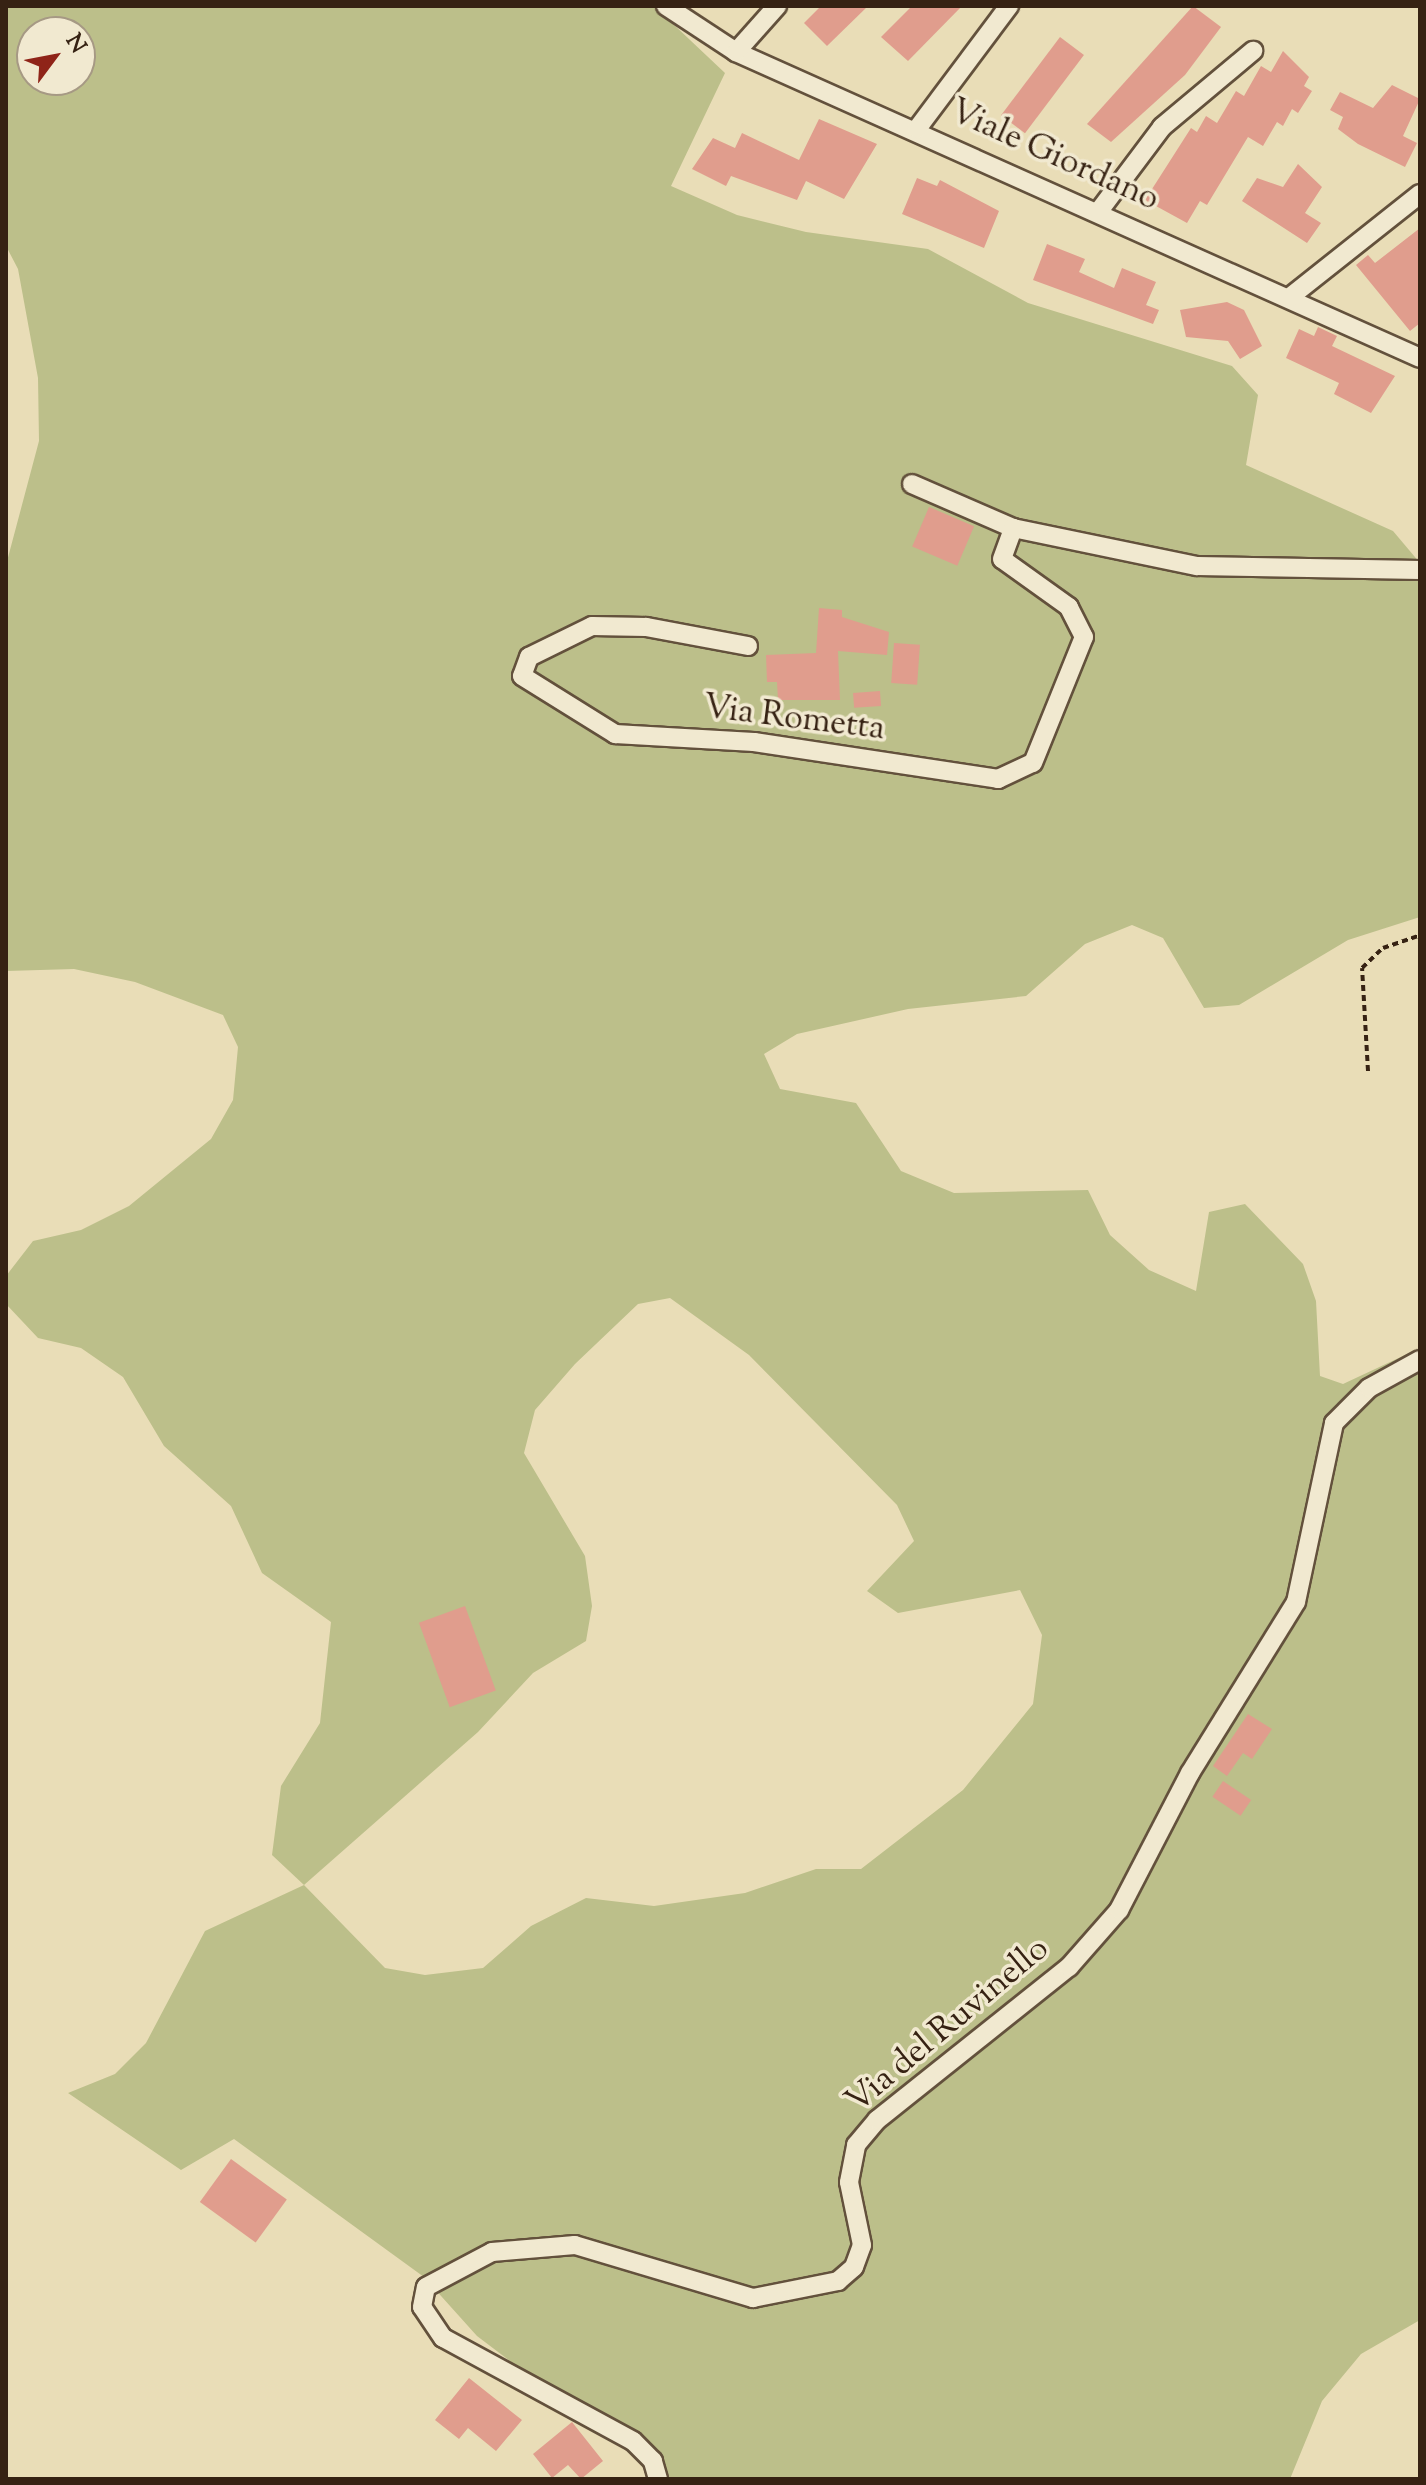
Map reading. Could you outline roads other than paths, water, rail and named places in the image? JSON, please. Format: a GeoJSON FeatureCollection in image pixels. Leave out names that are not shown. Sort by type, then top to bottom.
{"type":"FeatureCollection","features":[{"type":"Feature","properties":{"kind":"street","name":"Viale Giordano"},"geometry":{"type":"LineString","coordinates":[[666,6],[736,52],[917,129],[1420,358]]}},
{"type":"Feature","properties":{"kind":"street"},"geometry":{"type":"LineString","coordinates":[[736,52],[777,6]]}},
{"type":"Feature","properties":{"kind":"street"},"geometry":{"type":"LineString","coordinates":[[917,129],[1009,6]]}},
{"type":"Feature","properties":{"kind":"street"},"geometry":{"type":"LineString","coordinates":[[1099,211],[1162,127],[1253,51]]}},
{"type":"Feature","properties":{"kind":"street"},"geometry":{"type":"LineString","coordinates":[[1290,297],[1420,194]]}},
{"type":"Feature","properties":{"kind":"street"},"geometry":{"type":"LineString","coordinates":[[912,484],[1013,528],[1197,566],[1420,570]]}},
{"type":"Feature","properties":{"kind":"street","name":"Via Rometta"},"geometry":{"type":"LineString","coordinates":[[748,646],[646,627],[592,626],[529,657],[522,676],[615,734],[754,742],[998,779],[1033,763],[1084,637],[1069,607],[1002,559],[1013,528]]}},
{"type":"Feature","properties":{"kind":"street","name":"Via del Ruvinello"},"geometry":{"type":"LineString","coordinates":[[658,2479],[653,2461],[633,2441],[443,2338],[422,2307],[426,2287],[492,2252],[575,2245],[753,2298],[838,2281],[854,2267],[862,2245],[849,2182],[856,2145],[877,2120],[1069,1967],[1119,1910],[1190,1773],[1296,1602],[1308,1570],[1334,1423],[1369,1388],[1420,1360]]}}]}
